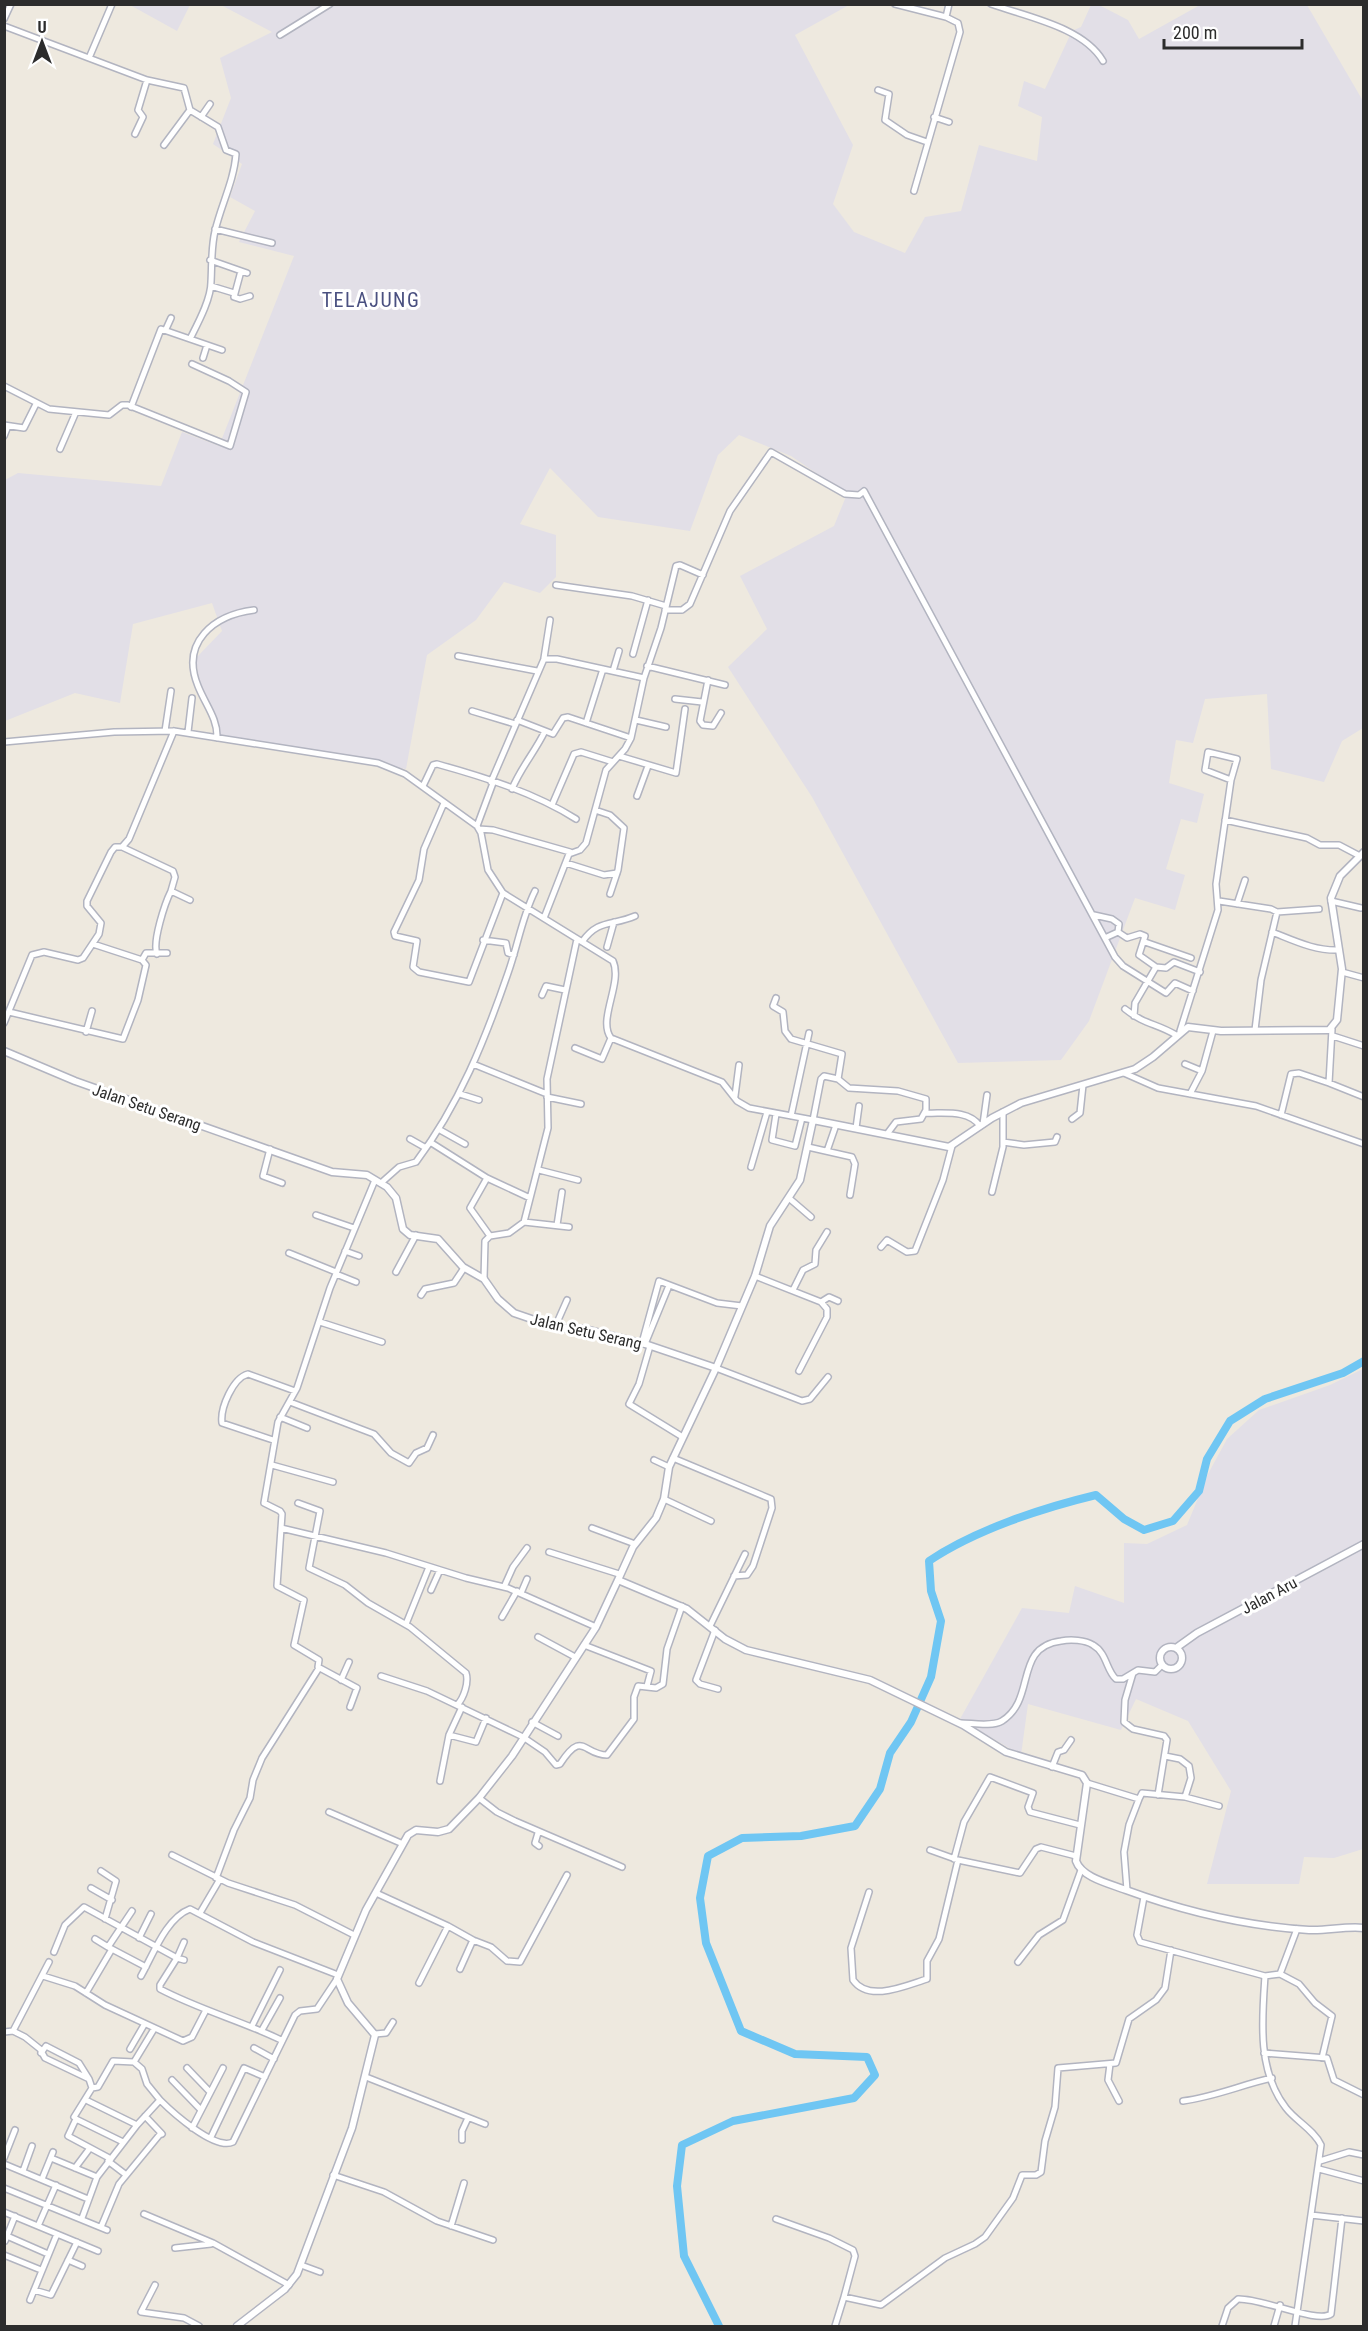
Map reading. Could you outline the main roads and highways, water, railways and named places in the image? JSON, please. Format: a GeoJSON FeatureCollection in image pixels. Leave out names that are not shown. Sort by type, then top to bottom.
{"type":"FeatureCollection","features":[{"type":"Feature","properties":{"kind":"waterway"},"geometry":{"type":"LineString","coordinates":[[719,2326],[684,2256],[677,2186],[682,2145],[733,2121],[854,2098],[875,2075],[867,2057],[795,2054],[741,2031],[706,1943],[700,1898],[708,1856],[742,1838],[801,1836],[855,1826],[880,1789],[890,1753],[911,1722],[931,1677],[941,1621],[931,1591],[929,1561],[967,1539],[1010,1521],[1096,1495],[1124,1519],[1144,1530],[1173,1521],[1199,1491],[1207,1459],[1230,1421],[1265,1399],[1343,1373],[1364,1361]]}},
{"type":"Feature","properties":{"kind":"district","name":"TELAJUNG"},"geometry":{"type":"Point","coordinates":[371,300]}}]}
